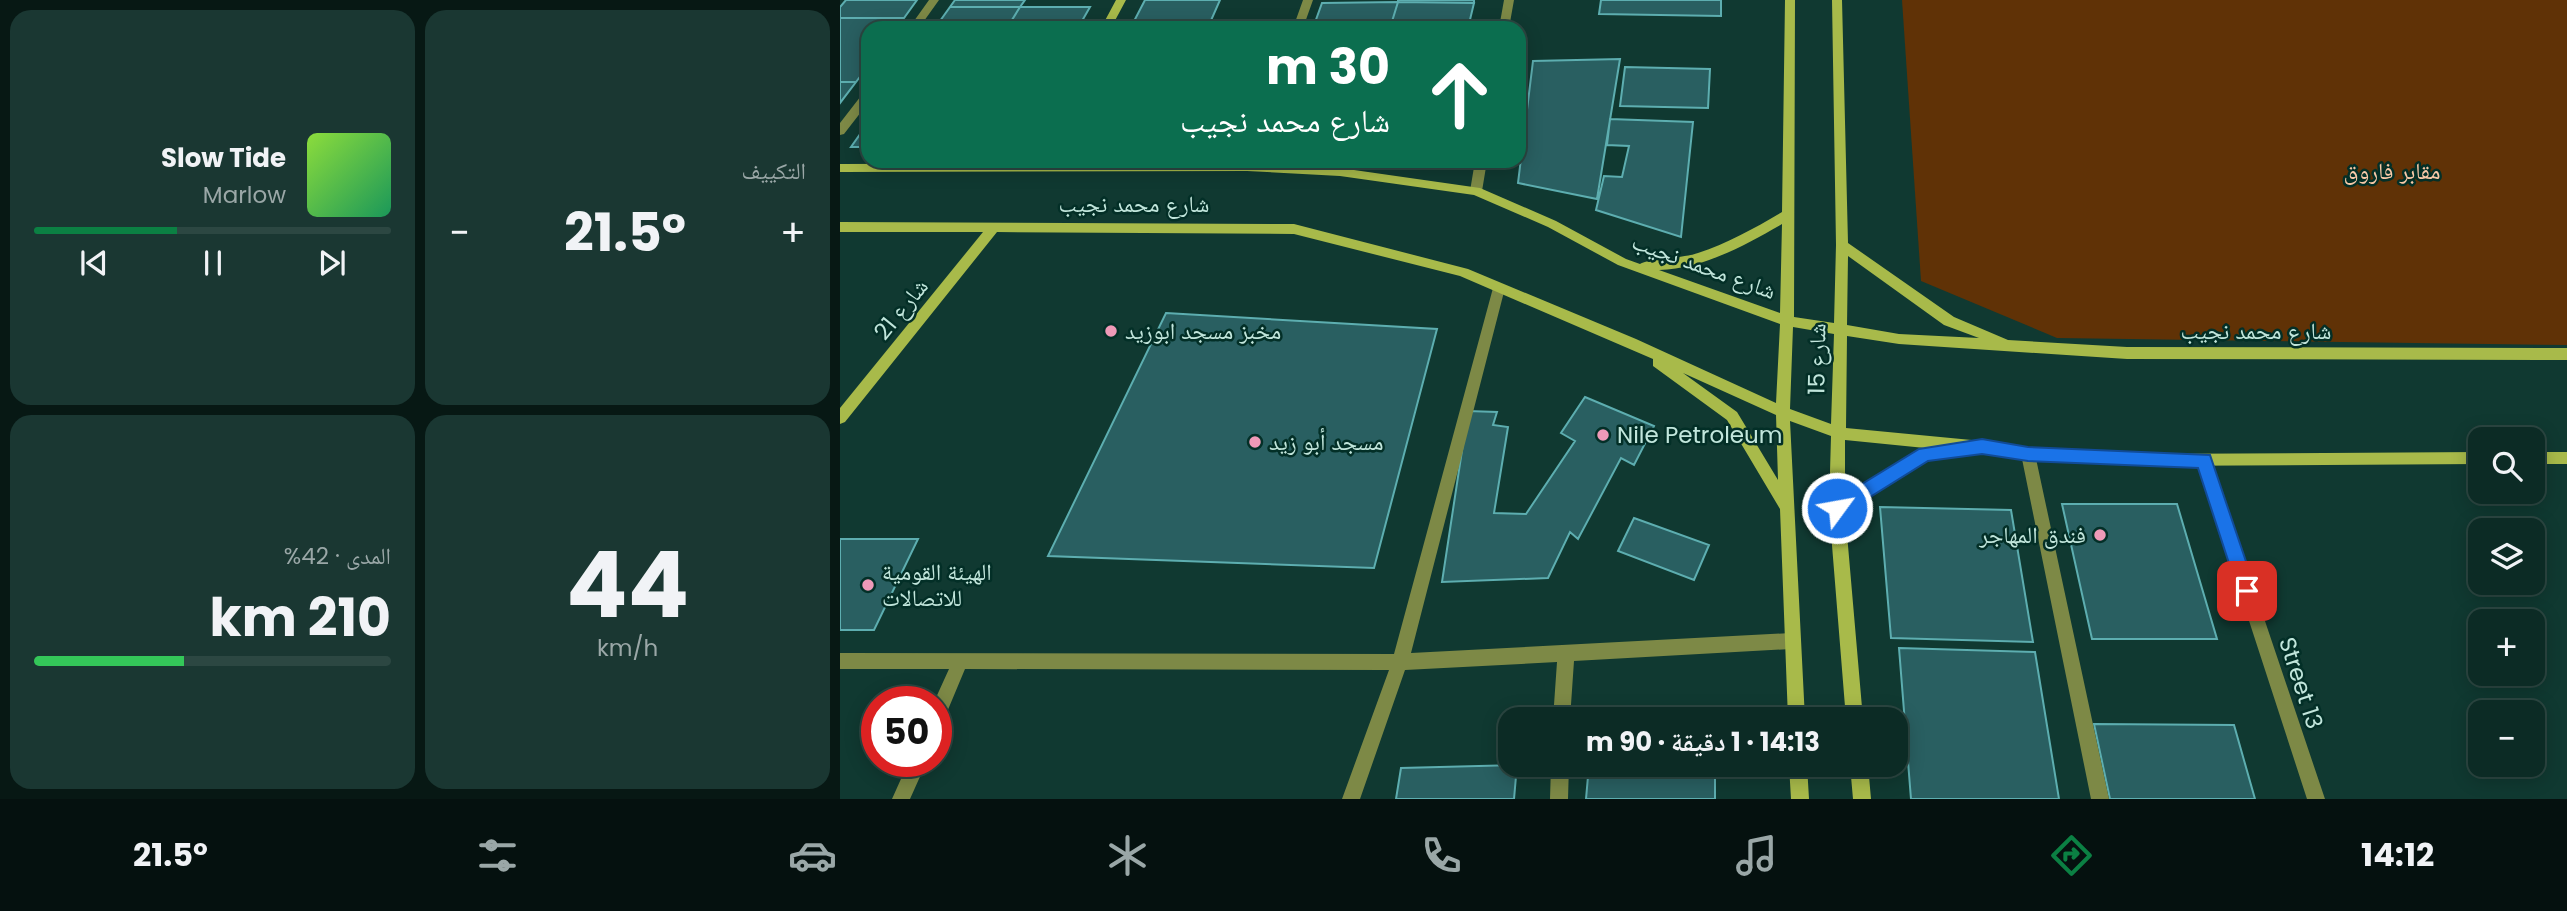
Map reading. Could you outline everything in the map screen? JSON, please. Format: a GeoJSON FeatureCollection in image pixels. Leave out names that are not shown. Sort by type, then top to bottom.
{"type":"FeatureCollection","features":[{"type":"Feature","properties":{"kind":"main road"},"geometry":{"type":"LineString","coordinates":[[1109,21],[1121,0]]}},
{"type":"Feature","properties":{"kind":"main road","name":"شارع 15"},"geometry":{"type":"LineString","coordinates":[[1790,0],[1787,321],[1783,412],[1795,707]]}},
{"type":"Feature","properties":{"kind":"main road","name":"شارع 15"},"geometry":{"type":"LineString","coordinates":[[1837,0],[1842,245],[1837,508],[1854,707]]}},
{"type":"Feature","properties":{"kind":"main road","name":"شارع محمد نجيب"},"geometry":{"type":"LineString","coordinates":[[840,168],[861,168]]}},
{"type":"Feature","properties":{"kind":"main road","name":"شارع محمد نجيب"},"geometry":{"type":"LineString","coordinates":[[1294,168],[1476,191],[1552,224],[1622,262],[1787,321],[1842,332],[2016,347],[2231,355],[2567,354]]}},
{"type":"Feature","properties":{"kind":"main road"},"geometry":{"type":"LineString","coordinates":[[1622,262],[1659,267],[1686,261],[1746,237],[1787,215]]}},
{"type":"Feature","properties":{"kind":"main road","name":"شارع 21"},"geometry":{"type":"LineString","coordinates":[[840,418],[995,226]]}},
{"type":"Feature","properties":{"kind":"main road","name":"شارع محمد نجيب"},"geometry":{"type":"LineString","coordinates":[[840,227],[1294,229],[1464,272],[1783,412],[1839,433],[2028,454],[2204,461],[2468,458]]}},
{"type":"Feature","properties":{"kind":"main road"},"geometry":{"type":"LineString","coordinates":[[1842,245],[1949,321],[2016,347]]}},
{"type":"Feature","properties":{"kind":"main road"},"geometry":{"type":"LineString","coordinates":[[1631,343],[1732,416],[1788,509]]}},
{"type":"Feature","properties":{"kind":"main road"},"geometry":{"type":"LineString","coordinates":[[1837,508],[1925,454],[1982,447]]}},
{"type":"Feature","properties":{"kind":"main road"},"geometry":{"type":"LineString","coordinates":[[2545,458],[2567,458]]}},
{"type":"Feature","properties":{"kind":"main road"},"geometry":{"type":"LineString","coordinates":[[1799,777],[1800,799]]}},
{"type":"Feature","properties":{"kind":"main road"},"geometry":{"type":"LineString","coordinates":[[1860,777],[1862,799]]}},
{"type":"Feature","properties":{"kind":"street"},"geometry":{"type":"LineString","coordinates":[[919,21],[934,0]]}},
{"type":"Feature","properties":{"kind":"street"},"geometry":{"type":"LineString","coordinates":[[1300,21],[1308,0]]}},
{"type":"Feature","properties":{"kind":"street"},"geometry":{"type":"LineString","coordinates":[[1505,21],[1509,0]]}},
{"type":"Feature","properties":{"kind":"street"},"geometry":{"type":"LineString","coordinates":[[840,131],[861,104]]}},
{"type":"Feature","properties":{"kind":"street"},"geometry":{"type":"LineString","coordinates":[[1476,191],[1480,168]]}},
{"type":"Feature","properties":{"kind":"street"},"geometry":{"type":"LineString","coordinates":[[1351,799],[1400,662],[1499,288]]}},
{"type":"Feature","properties":{"kind":"street"},"geometry":{"type":"LineString","coordinates":[[2028,454],[2100,799]]}},
{"type":"Feature","properties":{"kind":"street","name":"Street 13"},"geometry":{"type":"LineString","coordinates":[[2204,461],[2316,799]]}},
{"type":"Feature","properties":{"kind":"street"},"geometry":{"type":"LineString","coordinates":[[840,661],[1400,662],[1791,641]]}},
{"type":"Feature","properties":{"kind":"street"},"geometry":{"type":"LineString","coordinates":[[1563,707],[1566,653]]}},
{"type":"Feature","properties":{"kind":"street"},"geometry":{"type":"LineString","coordinates":[[950,686],[961,660]]}},
{"type":"Feature","properties":{"kind":"street"},"geometry":{"type":"LineString","coordinates":[[901,799],[911,777]]}},
{"type":"Feature","properties":{"kind":"street"},"geometry":{"type":"LineString","coordinates":[[1559,799],[1560,777]]}},
{"type":"Feature","properties":{"kind":"green space","name":"مقابر فاروق"},"geometry":{"type":"Polygon","coordinates":[[[1902,0],[2567,0],[2567,345],[2057,338],[1921,281],[1902,0]]]}},
{"type":"Feature","properties":{"kind":"building"},"geometry":{"type":"Polygon","coordinates":[[[846,0],[917,0],[904,18],[840,18],[840,7],[846,0]]]}},
{"type":"Feature","properties":{"kind":"building"},"geometry":{"type":"Polygon","coordinates":[[[955,0],[1025,0],[1020,7],[950,7],[955,0]]]}},
{"type":"Feature","properties":{"kind":"building"},"geometry":{"type":"Polygon","coordinates":[[[1145,0],[1220,0],[1211,21],[1134,21],[1145,0]]]}},
{"type":"Feature","properties":{"kind":"building"},"geometry":{"type":"Polygon","coordinates":[[[1474,0],[1474,3],[1398,2],[1474,0]]]}},
{"type":"Feature","properties":{"kind":"building"},"geometry":{"type":"Polygon","coordinates":[[[1601,0],[1721,0],[1721,16],[1599,14],[1601,0]]]}},
{"type":"Feature","properties":{"kind":"building"},"geometry":{"type":"Polygon","coordinates":[[[1398,2],[1474,3],[1470,21],[1392,21],[1398,2]]]}},
{"type":"Feature","properties":{"kind":"building"},"geometry":{"type":"Polygon","coordinates":[[[1398,2],[1392,21],[1316,21],[1322,3],[1398,2]]]}},
{"type":"Feature","properties":{"kind":"building"},"geometry":{"type":"Polygon","coordinates":[[[950,7],[1020,7],[1011,21],[940,21],[950,7]]]}},
{"type":"Feature","properties":{"kind":"building"},"geometry":{"type":"Polygon","coordinates":[[[1020,7],[1090,7],[1082,21],[1011,21],[1020,7]]]}},
{"type":"Feature","properties":{"kind":"building"},"geometry":{"type":"Polygon","coordinates":[[[840,18],[904,18],[902,21],[861,21],[861,75],[856,82],[840,82],[840,18]]]}},
{"type":"Feature","properties":{"kind":"building"},"geometry":{"type":"Polygon","coordinates":[[[1620,59],[1597,199],[1518,183],[1520,168],[1526,168],[1526,118],[1533,61],[1620,59]]]}},
{"type":"Feature","properties":{"kind":"building"},"geometry":{"type":"Polygon","coordinates":[[[1625,67],[1710,69],[1708,108],[1620,106],[1625,67]]]}},
{"type":"Feature","properties":{"kind":"building"},"geometry":{"type":"Polygon","coordinates":[[[840,82],[856,82],[840,103],[840,82]]]}},
{"type":"Feature","properties":{"kind":"building"},"geometry":{"type":"Polygon","coordinates":[[[1610,119],[1693,122],[1681,237],[1596,210],[1604,176],[1622,177],[1629,146],[1607,145],[1610,119]]]}},
{"type":"Feature","properties":{"kind":"building"},"geometry":{"type":"Polygon","coordinates":[[[861,133],[861,147],[851,147],[861,133]]]}},
{"type":"Feature","properties":{"kind":"building","name":"مسجد أبو زيد"},"geometry":{"type":"Polygon","coordinates":[[[1166,313],[1437,329],[1374,568],[1048,556],[1166,313]]]}},
{"type":"Feature","properties":{"kind":"building"},"geometry":{"type":"Polygon","coordinates":[[[1585,397],[1654,426],[1634,465],[1621,458],[1578,539],[1570,532],[1548,578],[1442,582],[1468,411],[1497,412],[1493,425],[1508,427],[1494,513],[1526,514],[1575,441],[1561,433],[1585,397]]]}},
{"type":"Feature","properties":{"kind":"building"},"geometry":{"type":"Polygon","coordinates":[[[2062,504],[2177,504],[2217,639],[2092,639],[2062,504]]]}},
{"type":"Feature","properties":{"kind":"building"},"geometry":{"type":"Polygon","coordinates":[[[1880,507],[2011,510],[2033,642],[1891,638],[1880,507]]]}},
{"type":"Feature","properties":{"kind":"building"},"geometry":{"type":"Polygon","coordinates":[[[1634,518],[1709,545],[1694,580],[1618,551],[1634,518]]]}},
{"type":"Feature","properties":{"kind":"building","name":"الهيئة القومية للاتصالات"},"geometry":{"type":"Polygon","coordinates":[[[840,539],[918,539],[874,630],[840,630],[840,539]]]}},
{"type":"Feature","properties":{"kind":"building"},"geometry":{"type":"Polygon","coordinates":[[[1899,648],[2035,652],[2059,799],[1911,799],[1908,707],[1904,707],[1899,648]]]}},
{"type":"Feature","properties":{"kind":"building"},"geometry":{"type":"Polygon","coordinates":[[[2094,724],[2234,725],[2255,799],[2110,799],[2094,724]]]}},
{"type":"Feature","properties":{"kind":"building"},"geometry":{"type":"Polygon","coordinates":[[[1498,765],[1498,777],[1516,777],[1514,799],[1396,799],[1401,768],[1498,765]]]}},
{"type":"Feature","properties":{"kind":"building"},"geometry":{"type":"Polygon","coordinates":[[[1588,777],[1715,777],[1715,799],[1586,799],[1588,777]]]}},
{"type":"Feature","properties":{"kind":"place","name":"مخبز مسجد ابوزيد"},"geometry":{"type":"Point","coordinates":[1111,331]}},
{"type":"Feature","properties":{"kind":"place","name":"Nile Petroleum"},"geometry":{"type":"Point","coordinates":[1603,435]}},
{"type":"Feature","properties":{"kind":"place","name":"مسجد أبو زيد"},"geometry":{"type":"Point","coordinates":[1255,442]}},
{"type":"Feature","properties":{"kind":"place","name":"فندق المهاجر"},"geometry":{"type":"Point","coordinates":[2100,535]}},
{"type":"Feature","properties":{"kind":"place","name":"الهيئة القومية للاتصالات"},"geometry":{"type":"Point","coordinates":[868,585]}},
{"type":"Feature","properties":{"kind":"route"},"geometry":{"type":"LineString","coordinates":[[1837,508],[1925,454],[1963,449],[1982,447],[2028,454],[2204,461],[2247,591]]}}]}
